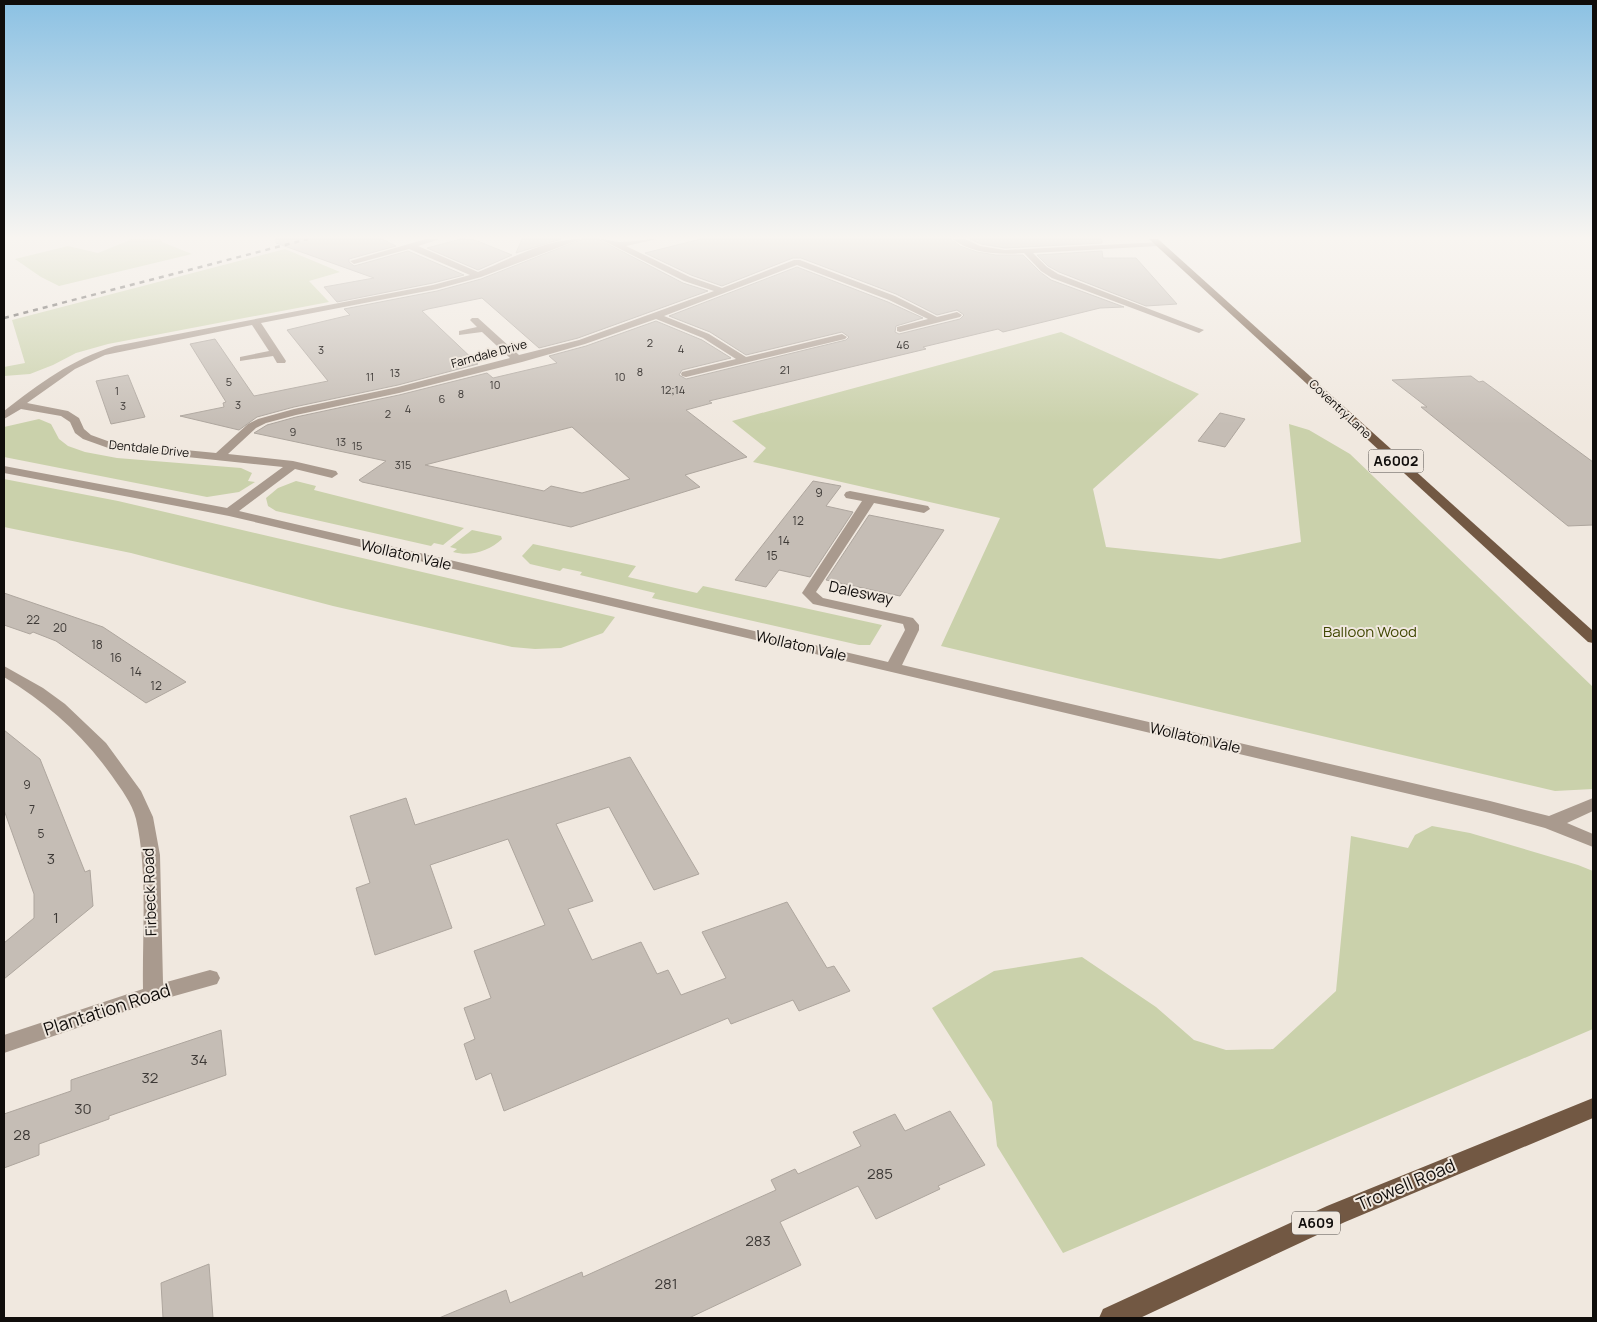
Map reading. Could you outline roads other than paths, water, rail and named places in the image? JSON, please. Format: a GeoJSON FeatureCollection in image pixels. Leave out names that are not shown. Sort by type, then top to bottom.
{"type":"FeatureCollection","features":[{"type":"Feature","properties":{"kind":"main road","name":"Coventry Lane"},"geometry":{"type":"LineString","coordinates":[[1221,301],[1593,639]]}},
{"type":"Feature","properties":{"kind":"main road","name":"Trowell Road"},"geometry":{"type":"LineString","coordinates":[[1112,1318],[1336,1214],[1593,1108]]}},
{"type":"Feature","properties":{"kind":"street"},"geometry":{"type":"LineString","coordinates":[[4,416],[52,379],[95,354],[364,301]]}},
{"type":"Feature","properties":{"kind":"street","name":"Farndale Drive"},"geometry":{"type":"LineString","coordinates":[[219,456],[252,426],[274,418],[399,390],[518,360],[599,336],[694,301]]}},
{"type":"Feature","properties":{"kind":"street"},"geometry":{"type":"LineString","coordinates":[[897,301],[936,320]]}},
{"type":"Feature","properties":{"kind":"street"},"geometry":{"type":"LineString","coordinates":[[1121,301],[1199,330]]}},
{"type":"Feature","properties":{"kind":"street"},"geometry":{"type":"LineString","coordinates":[[1165,317],[1180,312]]}},
{"type":"Feature","properties":{"kind":"street"},"geometry":{"type":"LineString","coordinates":[[900,329],[957,315]]}},
{"type":"Feature","properties":{"kind":"street"},"geometry":{"type":"LineString","coordinates":[[656,316],[706,336],[744,360]]}},
{"type":"Feature","properties":{"kind":"street"},"geometry":{"type":"LineString","coordinates":[[475,320],[518,360]]}},
{"type":"Feature","properties":{"kind":"street"},"geometry":{"type":"LineString","coordinates":[[244,359],[278,357],[255,322]]}},
{"type":"Feature","properties":{"kind":"street"},"geometry":{"type":"LineString","coordinates":[[462,333],[484,329]]}},
{"type":"Feature","properties":{"kind":"street"},"geometry":{"type":"LineString","coordinates":[[811,332],[826,341]]}},
{"type":"Feature","properties":{"kind":"street"},"geometry":{"type":"LineString","coordinates":[[686,374],[842,337]]}},
{"type":"Feature","properties":{"kind":"street","name":"Dentdale Drive"},"geometry":{"type":"LineString","coordinates":[[19,405],[70,416],[75,420],[80,431],[86,437],[111,446],[219,456],[293,466],[332,474]]}},
{"type":"Feature","properties":{"kind":"street"},"geometry":{"type":"LineString","coordinates":[[230,512],[293,466]]}},
{"type":"Feature","properties":{"kind":"street","name":"Wollaton Vale"},"geometry":{"type":"LineString","coordinates":[[4,470],[230,512],[1490,807],[1550,823],[1593,841]]}},
{"type":"Feature","properties":{"kind":"street"},"geometry":{"type":"LineString","coordinates":[[850,495],[924,509]]}},
{"type":"Feature","properties":{"kind":"street","name":"Dalesway"},"geometry":{"type":"LineString","coordinates":[[870,499],[809,593],[818,601],[908,621],[912,625],[912,630],[893,668]]}},
{"type":"Feature","properties":{"kind":"street","name":"Firbeck Road"},"geometry":{"type":"LineString","coordinates":[[4,671],[38,692],[59,708],[100,747],[132,791],[144,817],[151,855],[153,994]]}},
{"type":"Feature","properties":{"kind":"street"},"geometry":{"type":"LineString","coordinates":[[1550,823],[1593,804]]}},
{"type":"Feature","properties":{"kind":"street","name":"Plantation Road"},"geometry":{"type":"LineString","coordinates":[[4,1044],[153,994],[210,978]]}},
{"type":"Feature","properties":{"kind":"railway"},"geometry":{"type":"LineString","coordinates":[[4,318],[71,301]]}},
{"type":"Feature","properties":{"kind":"park label","name":"Balloon Wood"},"geometry":{"type":"Point","coordinates":[1370,632]}}]}
